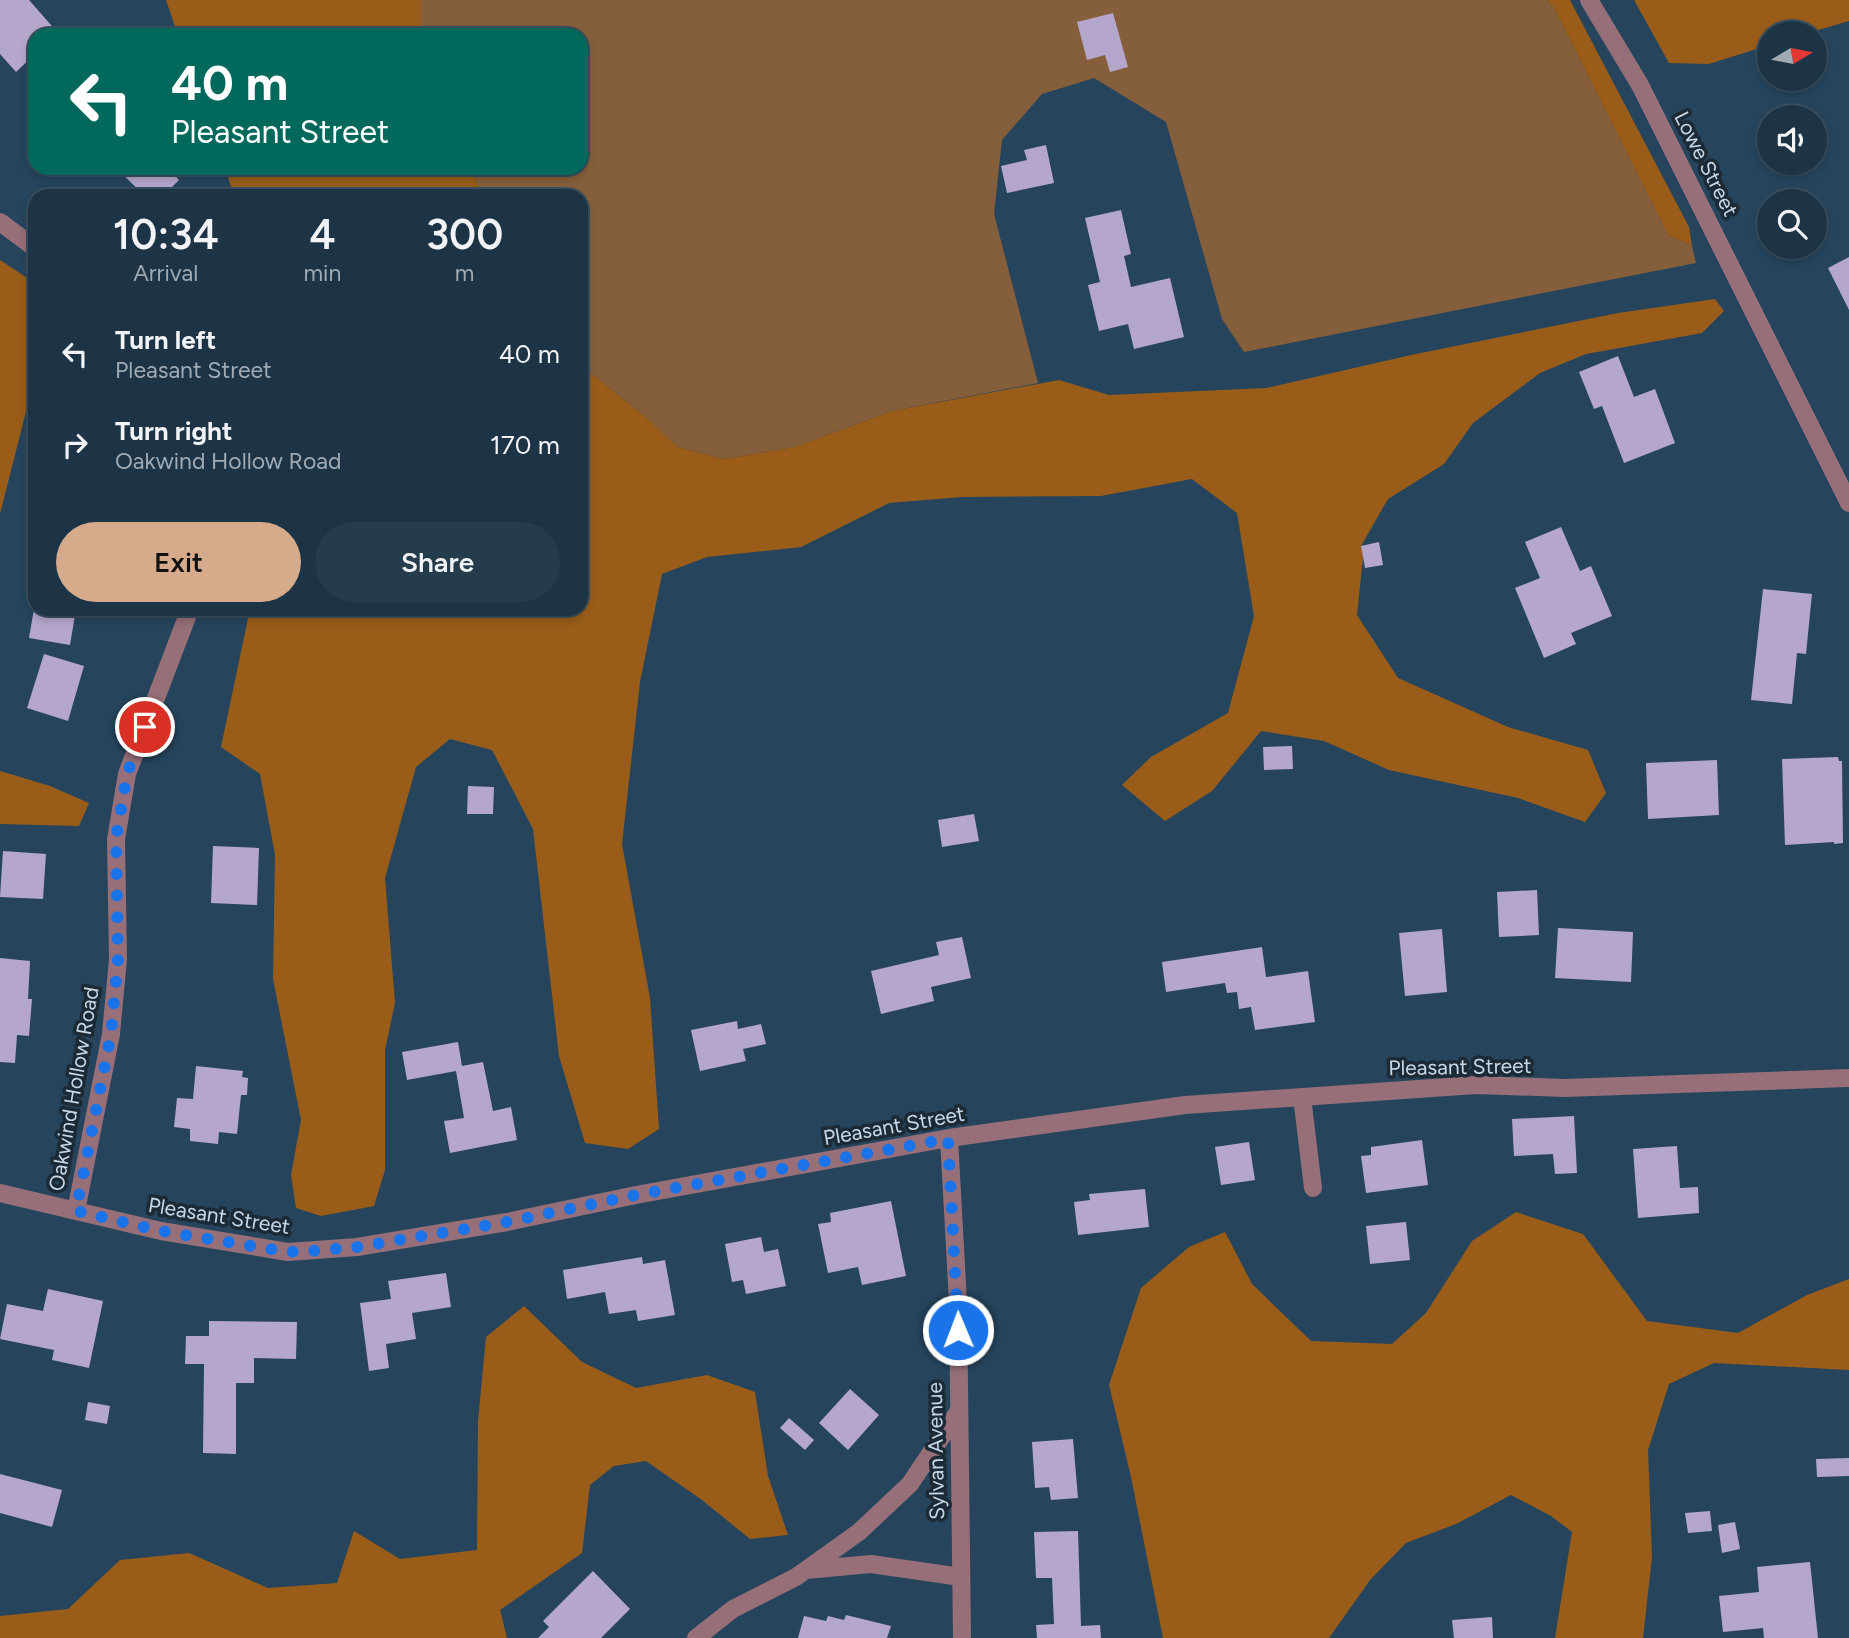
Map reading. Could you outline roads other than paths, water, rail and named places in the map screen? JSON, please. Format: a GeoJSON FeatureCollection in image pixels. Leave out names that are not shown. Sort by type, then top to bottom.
{"type":"FeatureCollection","features":[{"type":"Feature","properties":{"kind":"street","name":"Lowe Street"},"geometry":{"type":"LineString","coordinates":[[1589,0],[1659,122],[1849,503]]}},
{"type":"Feature","properties":{"kind":"street"},"geometry":{"type":"LineString","coordinates":[[0,222],[28,243]]}},
{"type":"Feature","properties":{"kind":"street","name":"Oakwind Hollow Road"},"geometry":{"type":"LineString","coordinates":[[76,1211],[111,1034],[118,959],[116,839],[127,774],[187,616]]}},
{"type":"Feature","properties":{"kind":"street","name":"Pleasant Street"},"geometry":{"type":"LineString","coordinates":[[0,1193],[161,1231],[288,1252],[357,1247],[507,1222],[636,1195],[948,1139],[1185,1105],[1476,1085],[1565,1088],[1849,1078]]}},
{"type":"Feature","properties":{"kind":"street"},"geometry":{"type":"LineString","coordinates":[[1302,1097],[1313,1188]]}},
{"type":"Feature","properties":{"kind":"street","name":"Sylvan Avenue"},"geometry":{"type":"LineString","coordinates":[[948,1139],[958,1302],[962,1638]]}},
{"type":"Feature","properties":{"kind":"street"},"geometry":{"type":"LineString","coordinates":[[696,1638],[733,1609],[806,1570],[859,1531],[910,1484],[958,1412]]}},
{"type":"Feature","properties":{"kind":"street"},"geometry":{"type":"LineString","coordinates":[[806,1570],[871,1564],[961,1577]]}}]}
